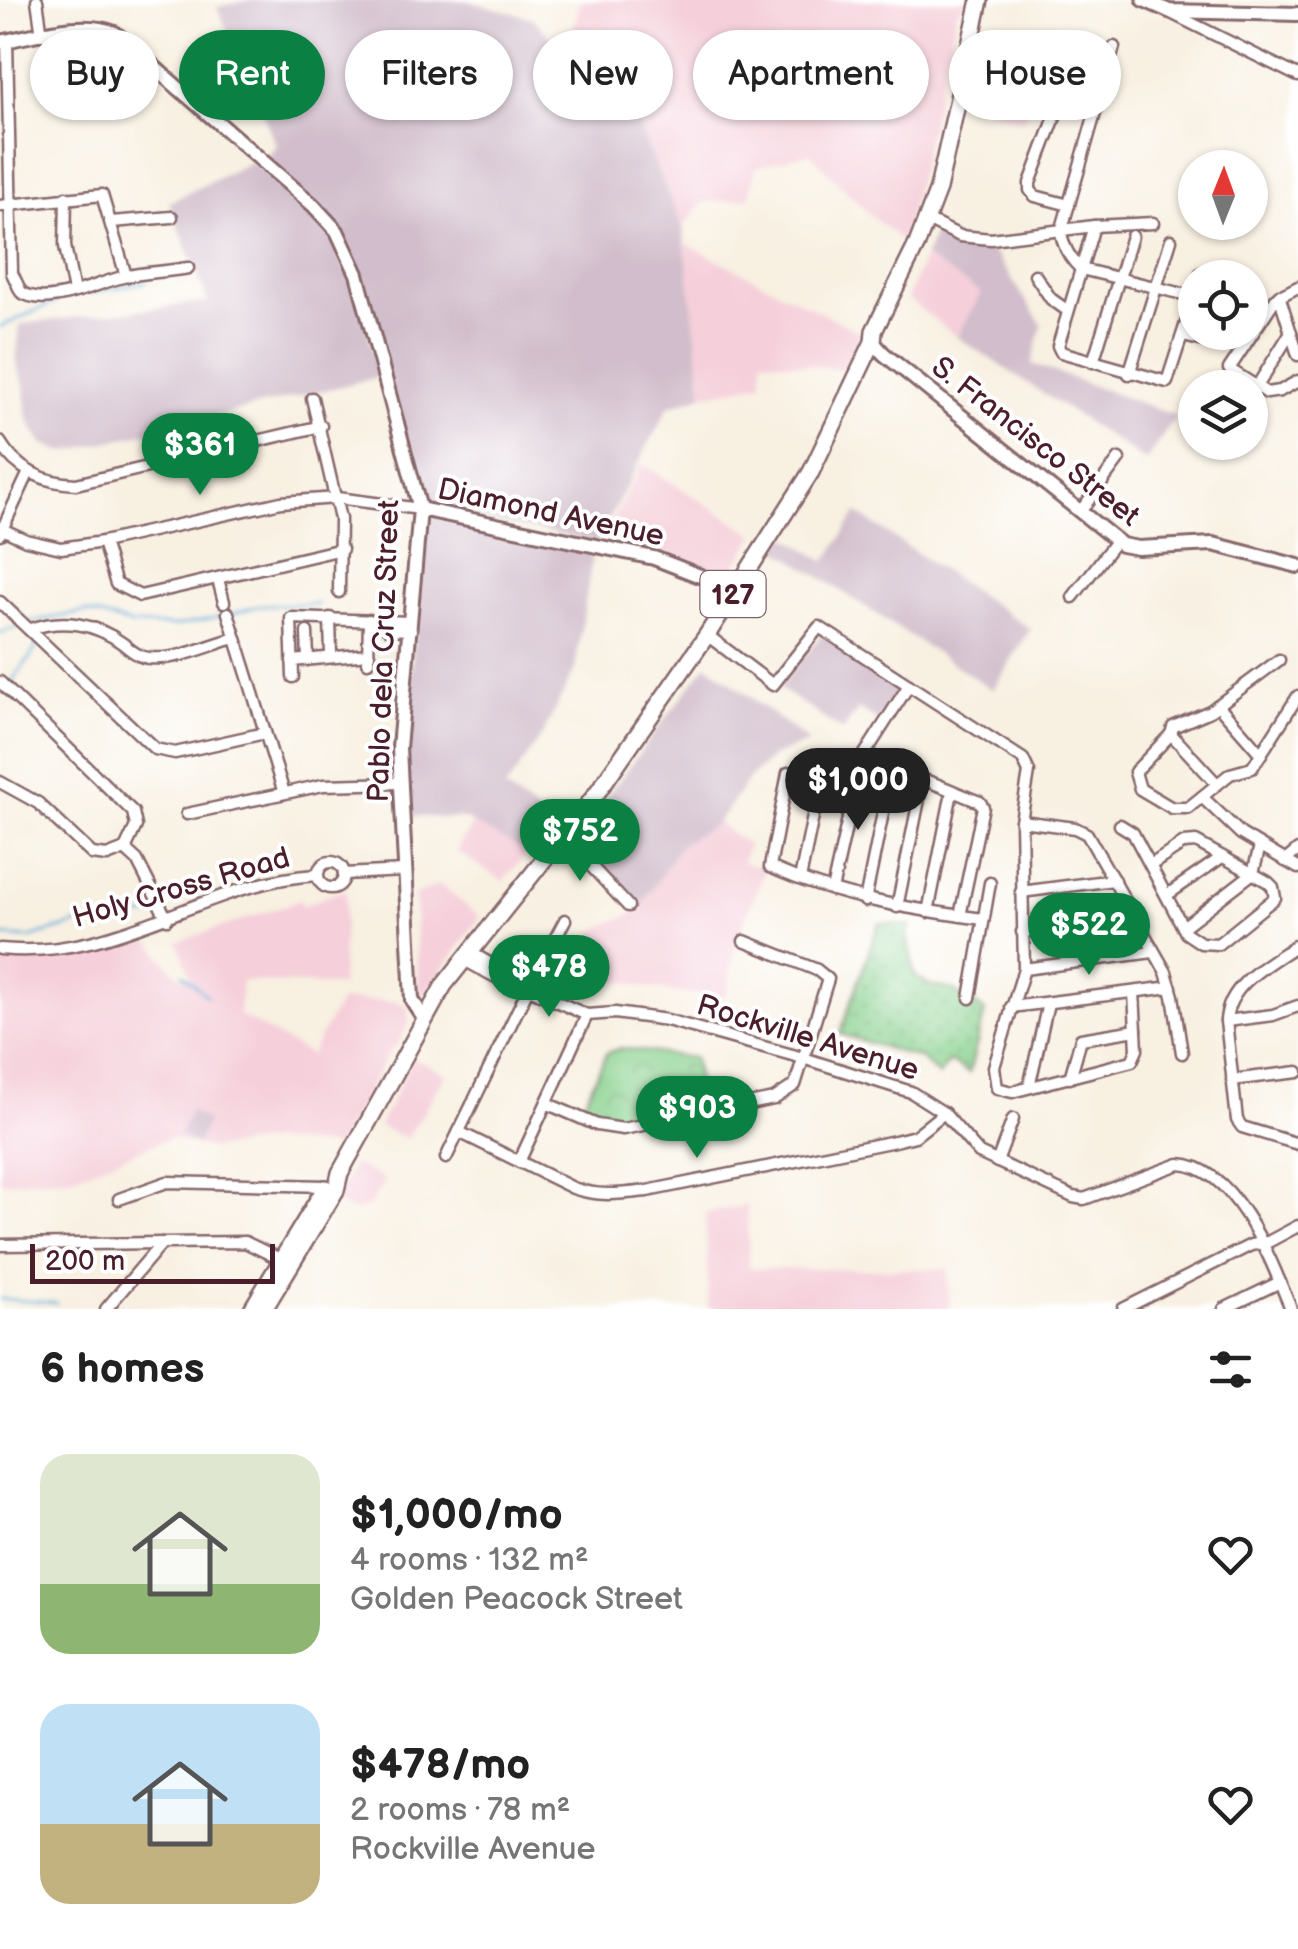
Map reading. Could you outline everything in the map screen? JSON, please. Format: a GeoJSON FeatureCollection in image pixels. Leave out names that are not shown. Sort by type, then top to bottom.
{"type":"FeatureCollection","features":[{"type":"Feature","properties":{"kind":"main road","name":"127"},"geometry":{"type":"LineString","coordinates":[[264,1309],[286,1262],[336,1190],[333,1180],[424,1017],[467,956],[632,746],[819,458],[903,286],[927,220],[947,154],[980,0]]}},
{"type":"Feature","properties":{"kind":"main road","name":"127"},"geometry":{"type":"LineString","coordinates":[[252,1309],[274,1283]]}},
{"type":"Feature","properties":{"kind":"street"},"geometry":{"type":"LineString","coordinates":[[37,0],[41,30]]}},
{"type":"Feature","properties":{"kind":"street"},"geometry":{"type":"LineString","coordinates":[[1144,0],[1298,76]]}},
{"type":"Feature","properties":{"kind":"street"},"geometry":{"type":"LineString","coordinates":[[1168,12],[1298,14]]}},
{"type":"Feature","properties":{"kind":"street","name":"Pablo dela Cruz Street"},"geometry":{"type":"LineString","coordinates":[[4,41],[30,36]]}},
{"type":"Feature","properties":{"kind":"street"},"geometry":{"type":"LineString","coordinates":[[4,41],[6,205],[12,272],[21,292],[36,298],[74,292],[126,276],[188,268]]}},
{"type":"Feature","properties":{"kind":"street","name":"Pablo dela Cruz Street"},"geometry":{"type":"LineString","coordinates":[[159,72],[328,219],[346,247],[361,284],[420,509],[401,722],[400,783],[412,1000],[424,1017]]}},
{"type":"Feature","properties":{"kind":"street"},"geometry":{"type":"LineString","coordinates":[[1054,120],[1030,190],[1036,196],[1069,205]]}},
{"type":"Feature","properties":{"kind":"street"},"geometry":{"type":"LineString","coordinates":[[1094,120],[1061,232],[1064,247],[1081,268],[1178,292]]}},
{"type":"Feature","properties":{"kind":"street"},"geometry":{"type":"LineString","coordinates":[[6,205],[102,195],[126,276]]}},
{"type":"Feature","properties":{"kind":"street"},"geometry":{"type":"LineString","coordinates":[[66,197],[65,246],[74,292]]}},
{"type":"Feature","properties":{"kind":"street"},"geometry":{"type":"LineString","coordinates":[[111,222],[172,217]]}},
{"type":"Feature","properties":{"kind":"street"},"geometry":{"type":"LineString","coordinates":[[927,220],[968,238],[1153,224]]}},
{"type":"Feature","properties":{"kind":"street"},"geometry":{"type":"LineString","coordinates":[[1094,226],[1058,350],[1167,382],[1178,350]]}},
{"type":"Feature","properties":{"kind":"street"},"geometry":{"type":"LineString","coordinates":[[1093,362],[1132,236]]}},
{"type":"Feature","properties":{"kind":"street"},"geometry":{"type":"LineString","coordinates":[[1130,374],[1171,240]]}},
{"type":"Feature","properties":{"kind":"street"},"geometry":{"type":"LineString","coordinates":[[1035,276],[1052,299],[1068,310]]}},
{"type":"Feature","properties":{"kind":"street"},"geometry":{"type":"LineString","coordinates":[[1230,370],[1279,295],[1298,288]]}},
{"type":"Feature","properties":{"kind":"street"},"geometry":{"type":"LineString","coordinates":[[1279,295],[1298,355]]}},
{"type":"Feature","properties":{"kind":"street"},"geometry":{"type":"LineString","coordinates":[[1267,370],[1291,332]]}},
{"type":"Feature","properties":{"kind":"street","name":"S. Francisco Street"},"geometry":{"type":"LineString","coordinates":[[874,342],[1116,541],[1138,548],[1213,544],[1298,566]]}},
{"type":"Feature","properties":{"kind":"street"},"geometry":{"type":"LineString","coordinates":[[1268,391],[1274,393],[1298,381]]}},
{"type":"Feature","properties":{"kind":"street"},"geometry":{"type":"LineString","coordinates":[[312,398],[338,498],[342,549],[339,592]]}},
{"type":"Feature","properties":{"kind":"street"},"geometry":{"type":"LineString","coordinates":[[0,442],[13,460],[29,472],[48,480],[84,482],[320,426]]}},
{"type":"Feature","properties":{"kind":"street"},"geometry":{"type":"LineString","coordinates":[[1080,512],[1119,459]]}},
{"type":"Feature","properties":{"kind":"street"},"geometry":{"type":"LineString","coordinates":[[1,530],[29,472]]}},
{"type":"Feature","properties":{"kind":"street","name":"Diamond Avenue"},"geometry":{"type":"LineString","coordinates":[[1,530],[46,547],[104,542],[227,512],[281,502],[338,498],[420,509],[654,558],[736,590]]}},
{"type":"Feature","properties":{"kind":"street"},"geometry":{"type":"LineString","coordinates":[[1072,596],[1116,541]]}},
{"type":"Feature","properties":{"kind":"street"},"geometry":{"type":"LineString","coordinates":[[104,542],[116,584],[132,594],[151,595],[342,549]]}},
{"type":"Feature","properties":{"kind":"street"},"geometry":{"type":"LineString","coordinates":[[218,579],[284,793]]}},
{"type":"Feature","properties":{"kind":"street"},"geometry":{"type":"LineString","coordinates":[[0,602],[155,750],[175,753],[265,733]]}},
{"type":"Feature","properties":{"kind":"street"},"geometry":{"type":"LineString","coordinates":[[293,678],[291,618],[373,620],[388,628],[411,626]]}},
{"type":"Feature","properties":{"kind":"street"},"geometry":{"type":"LineString","coordinates":[[330,618],[331,658]]}},
{"type":"Feature","properties":{"kind":"street"},"geometry":{"type":"LineString","coordinates":[[292,661],[368,658],[373,620]]}},
{"type":"Feature","properties":{"kind":"street"},"geometry":{"type":"LineString","coordinates":[[31,629],[44,624],[77,624],[108,634],[142,657],[151,658],[170,657],[235,638]]}},
{"type":"Feature","properties":{"kind":"street"},"geometry":{"type":"LineString","coordinates":[[707,636],[774,685],[819,627],[1023,759],[1029,772],[1021,821],[1024,969],[994,1068],[997,1088],[1006,1092],[1029,1088],[1132,1061],[1136,1054],[1134,992]]}},
{"type":"Feature","properties":{"kind":"street"},"geometry":{"type":"LineString","coordinates":[[307,632],[308,660]]}},
{"type":"Feature","properties":{"kind":"street"},"geometry":{"type":"LineString","coordinates":[[1279,660],[1218,706],[1175,725],[1171,734],[1140,763],[1136,779],[1144,792],[1183,810],[1230,774],[1249,770],[1298,696]]}},
{"type":"Feature","properties":{"kind":"street"},"geometry":{"type":"LineString","coordinates":[[0,782],[38,803],[92,854],[107,856],[125,850],[134,833],[133,812],[1,685]]}},
{"type":"Feature","properties":{"kind":"street"},"geometry":{"type":"LineString","coordinates":[[832,890],[861,760],[909,685]]}},
{"type":"Feature","properties":{"kind":"street"},"geometry":{"type":"LineString","coordinates":[[1218,706],[1262,754]]}},
{"type":"Feature","properties":{"kind":"street"},"geometry":{"type":"LineString","coordinates":[[1171,734],[1217,784]]}},
{"type":"Feature","properties":{"kind":"street"},"geometry":{"type":"LineString","coordinates":[[800,879],[823,768]]}},
{"type":"Feature","properties":{"kind":"street"},"geometry":{"type":"LineString","coordinates":[[960,916],[982,804],[923,780],[891,773],[823,768],[788,773],[770,867],[864,901],[928,912],[983,919]]}},
{"type":"Feature","properties":{"kind":"street"},"geometry":{"type":"LineString","coordinates":[[864,901],[891,773]]}},
{"type":"Feature","properties":{"kind":"street"},"geometry":{"type":"LineString","coordinates":[[897,907],[923,780]]}},
{"type":"Feature","properties":{"kind":"street"},"geometry":{"type":"LineString","coordinates":[[187,814],[332,784],[400,783]]}},
{"type":"Feature","properties":{"kind":"street"},"geometry":{"type":"LineString","coordinates":[[928,912],[952,792]]}},
{"type":"Feature","properties":{"kind":"street"},"geometry":{"type":"LineString","coordinates":[[1202,797],[1230,825],[1298,868]]}},
{"type":"Feature","properties":{"kind":"street"},"geometry":{"type":"LineString","coordinates":[[1021,821],[1084,831],[1171,987],[1182,1053]]}},
{"type":"Feature","properties":{"kind":"street"},"geometry":{"type":"LineString","coordinates":[[1120,825],[1133,833],[1183,927],[1201,943],[1218,944],[1272,903],[1274,887],[1254,871],[1188,842],[1151,865]]}},
{"type":"Feature","properties":{"kind":"street"},"geometry":{"type":"LineString","coordinates":[[564,836],[628,906]]}},
{"type":"Feature","properties":{"kind":"street"},"geometry":{"type":"LineString","coordinates":[[1254,871],[1254,863],[1264,849]]}},
{"type":"Feature","properties":{"kind":"street"},"geometry":{"type":"LineString","coordinates":[[125,850],[137,860],[167,918]]}},
{"type":"Feature","properties":{"kind":"street"},"geometry":{"type":"LineString","coordinates":[[1285,861],[1298,850]]}},
{"type":"Feature","properties":{"kind":"street"},"geometry":{"type":"LineString","coordinates":[[1166,895],[1222,856]]}},
{"type":"Feature","properties":{"kind":"street"},"geometry":{"type":"LineString","coordinates":[[328,862],[337,863],[344,874],[341,883],[329,888],[321,884],[318,875],[320,866],[328,862]]}},
{"type":"Feature","properties":{"kind":"street"},"geometry":{"type":"LineString","coordinates":[[344,874],[404,871]]}},
{"type":"Feature","properties":{"kind":"street"},"geometry":{"type":"LineString","coordinates":[[1183,927],[1254,871]]}},
{"type":"Feature","properties":{"kind":"street","name":"Holy Cross Road"},"geometry":{"type":"LineString","coordinates":[[0,948],[62,948],[102,941],[274,880],[318,875]]}},
{"type":"Feature","properties":{"kind":"street"},"geometry":{"type":"LineString","coordinates":[[1021,892],[1114,880]]}},
{"type":"Feature","properties":{"kind":"street"},"geometry":{"type":"LineString","coordinates":[[970,998],[990,883]]}},
{"type":"Feature","properties":{"kind":"street"},"geometry":{"type":"LineString","coordinates":[[1022,932],[1133,915]]}},
{"type":"Feature","properties":{"kind":"street"},"geometry":{"type":"LineString","coordinates":[[446,1158],[565,920]]}},
{"type":"Feature","properties":{"kind":"street"},"geometry":{"type":"LineString","coordinates":[[548,1104],[610,1128],[623,1128],[705,1114],[785,1094],[795,1086],[828,980],[817,970],[744,940]]}},
{"type":"Feature","properties":{"kind":"street"},"geometry":{"type":"LineString","coordinates":[[1298,944],[1237,991],[1226,1011],[1239,1124],[1298,1144]]}},
{"type":"Feature","properties":{"kind":"street"},"geometry":{"type":"LineString","coordinates":[[1024,969],[1153,952]]}},
{"type":"Feature","properties":{"kind":"street","name":"Rockville Avenue"},"geometry":{"type":"LineString","coordinates":[[467,956],[503,981],[587,1015],[614,1013],[667,1020],[910,1092],[944,1113],[980,1153],[1084,1199],[1179,1164],[1194,1166],[1233,1195],[1261,1243]]}},
{"type":"Feature","properties":{"kind":"street"},"geometry":{"type":"LineString","coordinates":[[1011,1006],[1171,987]]}},
{"type":"Feature","properties":{"kind":"street"},"geometry":{"type":"LineString","coordinates":[[1029,1088],[1048,1003]]}},
{"type":"Feature","properties":{"kind":"street"},"geometry":{"type":"LineString","coordinates":[[1226,1021],[1273,1015],[1298,1006]]}},
{"type":"Feature","properties":{"kind":"street"},"geometry":{"type":"LineString","coordinates":[[519,1162],[587,1015]]}},
{"type":"Feature","properties":{"kind":"street"},"geometry":{"type":"LineString","coordinates":[[1070,1078],[1082,1039],[1136,1030]]}},
{"type":"Feature","properties":{"kind":"street"},"geometry":{"type":"LineString","coordinates":[[1232,1080],[1298,1072]]}},
{"type":"Feature","properties":{"kind":"street"},"geometry":{"type":"LineString","coordinates":[[459,1132],[590,1194],[647,1191],[894,1141],[914,1136],[944,1113]]}},
{"type":"Feature","properties":{"kind":"street"},"geometry":{"type":"LineString","coordinates":[[997,1162],[1013,1119]]}},
{"type":"Feature","properties":{"kind":"street"},"geometry":{"type":"LineString","coordinates":[[119,1199],[167,1182],[333,1180]]}},
{"type":"Feature","properties":{"kind":"street"},"geometry":{"type":"LineString","coordinates":[[1123,1309],[1298,1226]]}},
{"type":"Feature","properties":{"kind":"street"},"geometry":{"type":"LineString","coordinates":[[0,1245],[245,1242],[286,1262]]}},
{"type":"Feature","properties":{"kind":"street"},"geometry":{"type":"LineString","coordinates":[[106,1309],[162,1243]]}},
{"type":"Feature","properties":{"kind":"street"},"geometry":{"type":"LineString","coordinates":[[1261,1243],[1292,1303]]}},
{"type":"Feature","properties":{"kind":"street"},"geometry":{"type":"LineString","coordinates":[[1224,1309],[1280,1282]]}},
{"type":"Feature","properties":{"kind":"shaded area"},"geometry":{"type":"Polygon","coordinates":[[[249,0],[465,0],[533,18],[544,30],[533,30],[533,120],[636,120],[683,227],[703,395],[669,406],[597,542],[423,508],[349,246],[266,158],[276,145],[265,120],[325,120],[325,30],[227,30],[217,7],[249,0]]]}},
{"type":"Feature","properties":{"kind":"shaded area"},"geometry":{"type":"Polygon","coordinates":[[[580,0],[968,0],[957,12],[953,30],[949,30],[949,46],[903,243],[810,153],[756,167],[749,198],[702,203],[683,227],[636,120],[673,120],[673,30],[573,30],[580,0]]]}},
{"type":"Feature","properties":{"kind":"shaded area"},"geometry":{"type":"Polygon","coordinates":[[[253,161],[292,192],[334,238],[366,324],[379,377],[65,452],[43,444],[28,420],[25,389],[16,361],[20,324],[208,302],[169,202],[253,161]]]}},
{"type":"Feature","properties":{"kind":"shaded area"},"geometry":{"type":"Polygon","coordinates":[[[936,228],[961,241],[986,243],[998,258],[1042,325],[1032,364],[1176,416],[1146,461],[957,337],[981,293],[924,257],[936,228]]]}},
{"type":"Feature","properties":{"kind":"shaded area"},"geometry":{"type":"Polygon","coordinates":[[[685,243],[861,333],[846,370],[763,359],[762,383],[703,395],[685,243]]]}},
{"type":"Feature","properties":{"kind":"shaded area"},"geometry":{"type":"Polygon","coordinates":[[[924,257],[981,293],[957,337],[907,299],[924,257]]]}},
{"type":"Feature","properties":{"kind":"shaded area"},"geometry":{"type":"Polygon","coordinates":[[[642,464],[756,535],[727,577],[605,535],[642,464]]]}},
{"type":"Feature","properties":{"kind":"shaded area"},"geometry":{"type":"Polygon","coordinates":[[[857,513],[1030,629],[993,690],[777,549],[786,536],[826,562],[857,513]]]}},
{"type":"Feature","properties":{"kind":"shaded area"},"geometry":{"type":"Polygon","coordinates":[[[424,514],[593,551],[575,669],[543,734],[505,789],[554,824],[528,853],[464,819],[408,816],[405,752],[424,514]]]}},
{"type":"Feature","properties":{"kind":"shaded area"},"geometry":{"type":"Polygon","coordinates":[[[822,634],[902,685],[878,721],[858,709],[843,731],[779,688],[822,634]]]}},
{"type":"Feature","properties":{"kind":"shaded area"},"geometry":{"type":"Polygon","coordinates":[[[707,664],[809,742],[774,756],[750,777],[717,823],[681,844],[638,911],[571,843],[707,664]]]}},
{"type":"Feature","properties":{"kind":"shaded area"},"geometry":{"type":"Polygon","coordinates":[[[473,823],[528,853],[503,881],[456,851],[473,823]]]}},
{"type":"Feature","properties":{"kind":"shaded area"},"geometry":{"type":"Polygon","coordinates":[[[717,823],[748,845],[742,862],[765,869],[737,939],[726,997],[672,992],[593,977],[593,931],[638,911],[681,844],[717,823]]]}},
{"type":"Feature","properties":{"kind":"shaded area"},"geometry":{"type":"Polygon","coordinates":[[[439,884],[480,917],[424,995],[418,993],[415,896],[439,884]]]}},
{"type":"Feature","properties":{"kind":"shaded area"},"geometry":{"type":"Polygon","coordinates":[[[346,889],[341,986],[241,981],[239,1015],[310,1055],[340,1001],[394,1001],[407,1005],[409,1022],[396,1048],[392,1047],[336,1147],[271,1141],[211,1149],[170,1138],[68,1178],[0,1182],[0,958],[62,958],[145,936],[173,970],[183,978],[191,978],[178,942],[301,900],[302,906],[346,889]]]}},
{"type":"Feature","properties":{"kind":"shaded area"},"geometry":{"type":"Polygon","coordinates":[[[413,1058],[446,1074],[407,1139],[379,1126],[413,1058]]]}},
{"type":"Feature","properties":{"kind":"shaded area"},"geometry":{"type":"Polygon","coordinates":[[[190,1111],[207,1121],[196,1145],[179,1136],[190,1111]]]}},
{"type":"Feature","properties":{"kind":"shaded area"},"geometry":{"type":"Polygon","coordinates":[[[354,1164],[385,1180],[371,1204],[356,1212],[332,1202],[354,1164]]]}},
{"type":"Feature","properties":{"kind":"shaded area"},"geometry":{"type":"Polygon","coordinates":[[[747,1205],[749,1269],[948,1269],[949,1309],[709,1309],[705,1213],[747,1205]]]}},
{"type":"Feature","properties":{"kind":"green space"},"geometry":{"type":"Polygon","coordinates":[[[879,923],[911,926],[907,935],[915,976],[930,985],[953,990],[985,1011],[969,1073],[949,1061],[939,1076],[922,1059],[840,1034],[879,923]]]}},
{"type":"Feature","properties":{"kind":"green space"},"geometry":{"type":"Polygon","coordinates":[[[621,1048],[694,1058],[702,1108],[625,1120],[580,1111],[607,1053],[621,1048]]]}},
{"type":"Feature","properties":{"kind":"waterway"},"geometry":{"type":"LineString","coordinates":[[84,294],[147,282]]}},
{"type":"Feature","properties":{"kind":"waterway"},"geometry":{"type":"LineString","coordinates":[[0,327],[57,301]]}},
{"type":"Feature","properties":{"kind":"waterway"},"geometry":{"type":"LineString","coordinates":[[231,614],[262,605],[318,604]]}},
{"type":"Feature","properties":{"kind":"waterway"},"geometry":{"type":"LineString","coordinates":[[30,622],[86,612],[133,625],[178,626],[223,616]]}},
{"type":"Feature","properties":{"kind":"waterway"},"geometry":{"type":"LineString","coordinates":[[0,633],[18,627]]}},
{"type":"Feature","properties":{"kind":"waterway"},"geometry":{"type":"LineString","coordinates":[[10,685],[37,643]]}},
{"type":"Feature","properties":{"kind":"waterway"},"geometry":{"type":"LineString","coordinates":[[0,936],[29,938],[80,923],[152,915]]}},
{"type":"Feature","properties":{"kind":"waterway"},"geometry":{"type":"LineString","coordinates":[[183,974],[207,996]]}},
{"type":"Feature","properties":{"kind":"waterway"},"geometry":{"type":"LineString","coordinates":[[0,1299],[57,1303]]}}]}
